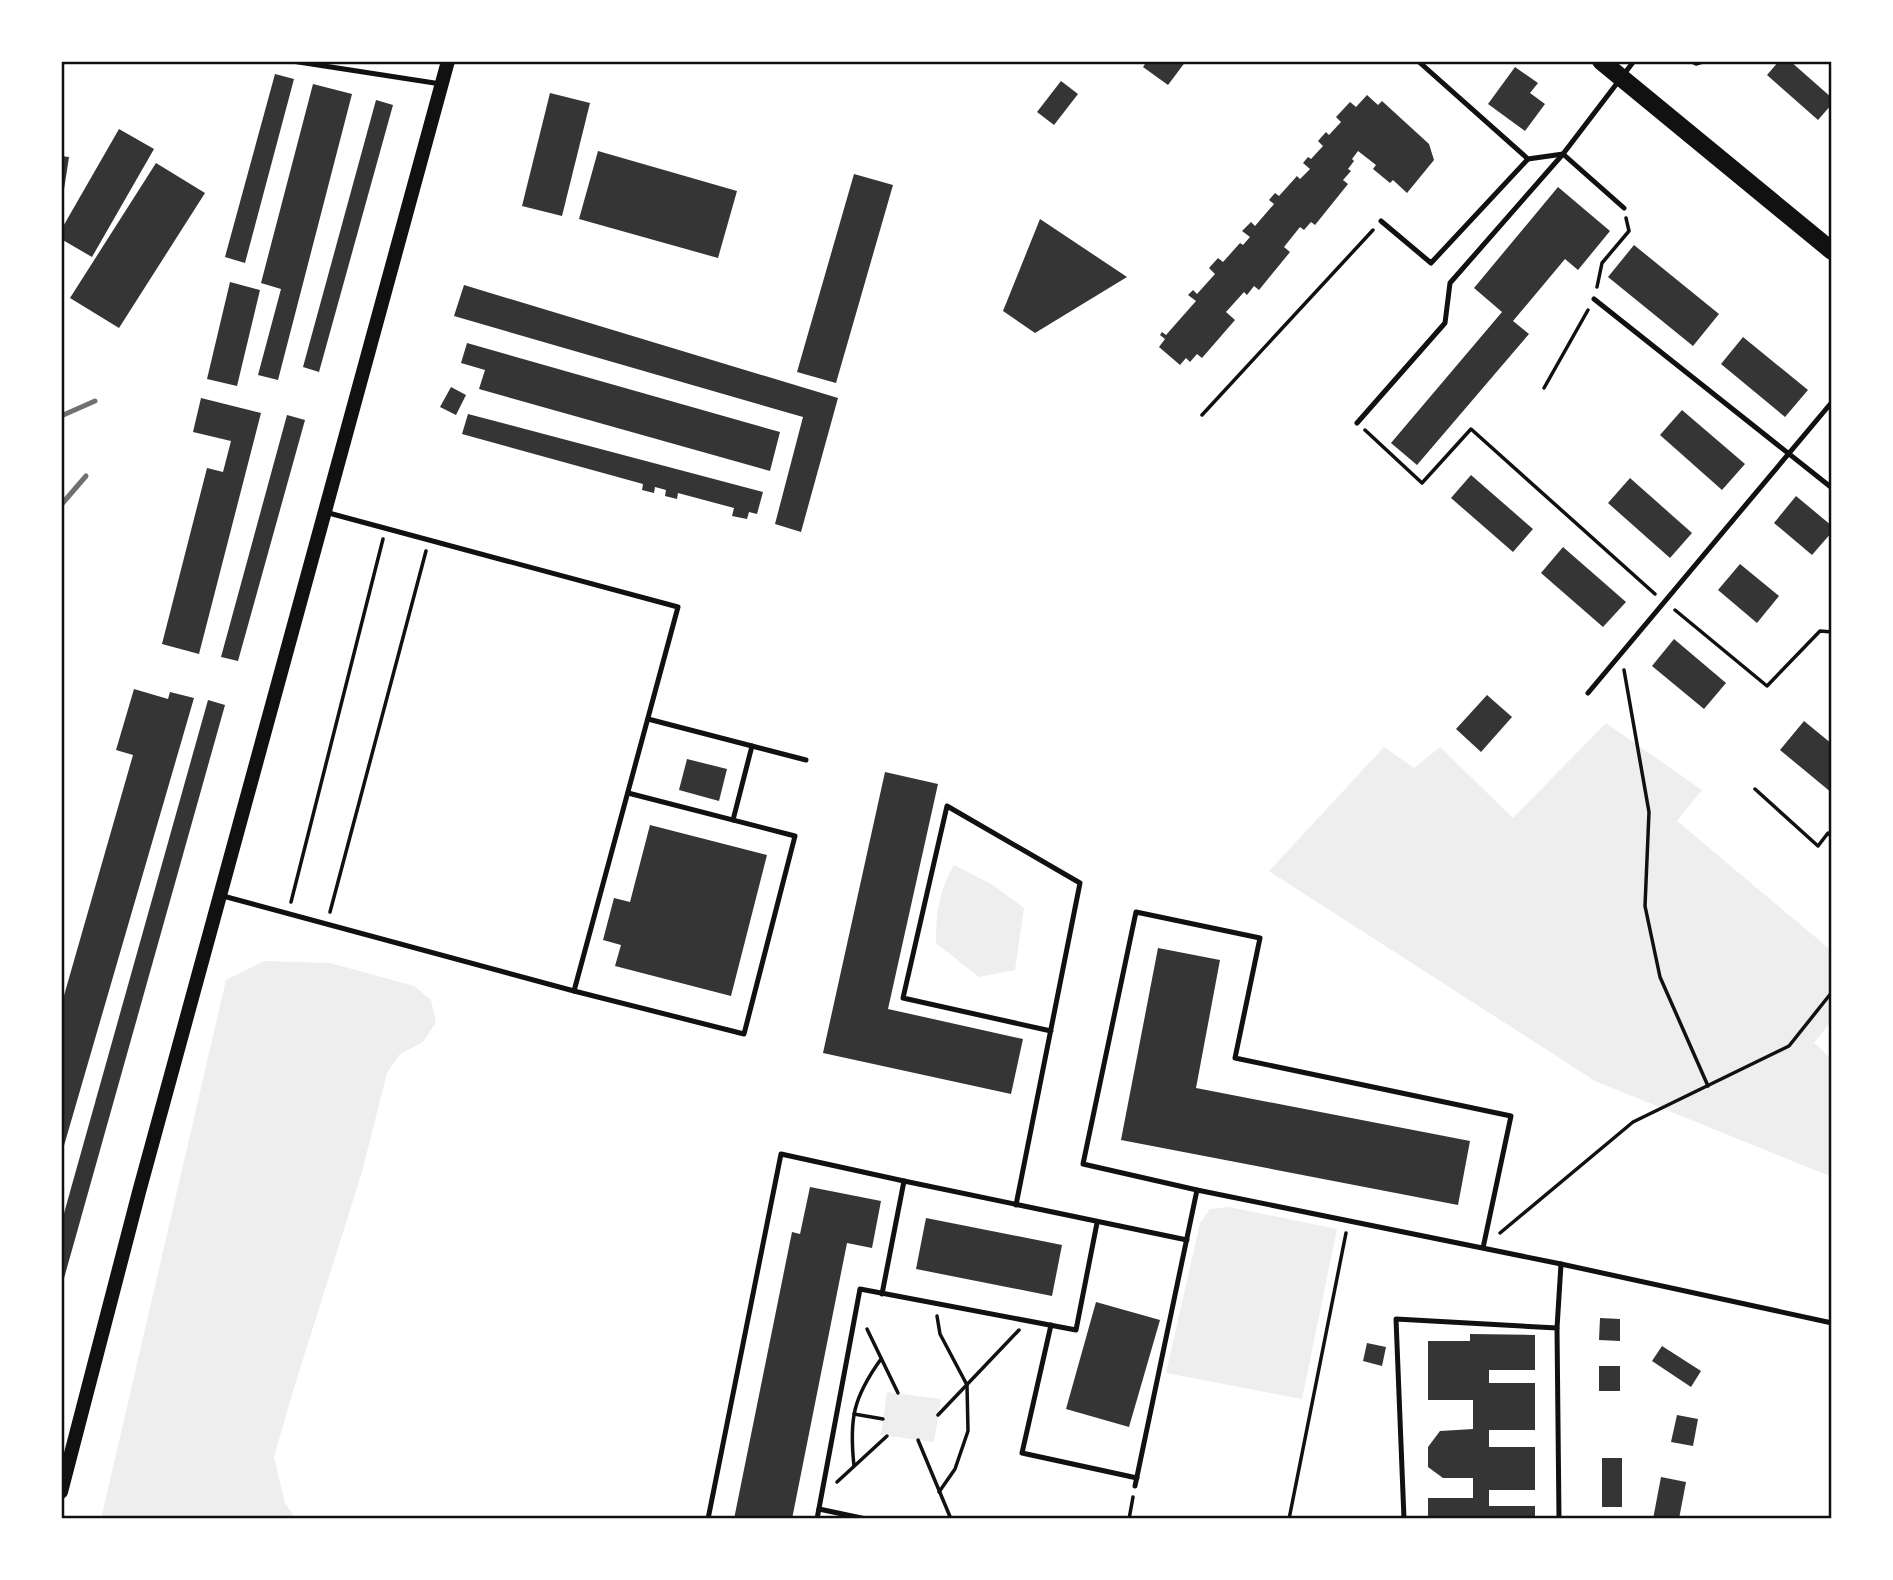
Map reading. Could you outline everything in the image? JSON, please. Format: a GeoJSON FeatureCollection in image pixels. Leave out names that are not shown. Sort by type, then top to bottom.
{"type":"FeatureCollection","features":[{"type":"Feature","properties":{"kind":"main road"},"geometry":{"type":"LineString","coordinates":[[61,1492],[135,1205],[447,61]]}},
{"type":"Feature","properties":{"kind":"main road"},"geometry":{"type":"LineString","coordinates":[[1601,61],[1832,251]]}},
{"type":"Feature","properties":{"kind":"lane"},"geometry":{"type":"LineString","coordinates":[[292,61],[442,84]]}},
{"type":"Feature","properties":{"kind":"lane"},"geometry":{"type":"LineString","coordinates":[[1418,61],[1528,159]]}},
{"type":"Feature","properties":{"kind":"lane"},"geometry":{"type":"LineString","coordinates":[[1357,422],[1444,323],[1450,283],[1563,154],[1634,61]]}},
{"type":"Feature","properties":{"kind":"lane"},"geometry":{"type":"LineString","coordinates":[[1381,221],[1431,263],[1528,159],[1563,154],[1624,208]]}},
{"type":"Feature","properties":{"kind":"lane"},"geometry":{"type":"LineString","coordinates":[[1594,299],[1832,488]]}},
{"type":"Feature","properties":{"kind":"lane"},"geometry":{"type":"LineString","coordinates":[[1588,693],[1832,402]]}},
{"type":"Feature","properties":{"kind":"lane"},"geometry":{"type":"LineString","coordinates":[[325,512],[678,607],[574,991]]}},
{"type":"Feature","properties":{"kind":"lane"},"geometry":{"type":"LineString","coordinates":[[648,719],[806,760]]}},
{"type":"Feature","properties":{"kind":"lane"},"geometry":{"type":"LineString","coordinates":[[733,820],[752,746]]}},
{"type":"Feature","properties":{"kind":"lane"},"geometry":{"type":"LineString","coordinates":[[220,895],[744,1034],[795,835],[628,793]]}},
{"type":"Feature","properties":{"kind":"lane"},"geometry":{"type":"LineString","coordinates":[[1016,1205],[1051,1031],[1080,883],[947,806],[903,998],[1051,1031]]}},
{"type":"Feature","properties":{"kind":"lane"},"geometry":{"type":"LineString","coordinates":[[1483,1248],[1511,1116],[1235,1058],[1260,938],[1136,912],[1083,1164],[1832,1323]]}},
{"type":"Feature","properties":{"kind":"lane"},"geometry":{"type":"LineString","coordinates":[[708,1519],[781,1154],[1187,1240]]}},
{"type":"Feature","properties":{"kind":"lane"},"geometry":{"type":"LineString","coordinates":[[882,1294],[904,1181]]}},
{"type":"Feature","properties":{"kind":"lane"},"geometry":{"type":"LineString","coordinates":[[1135,1486],[1197,1190]]}},
{"type":"Feature","properties":{"kind":"lane"},"geometry":{"type":"LineString","coordinates":[[817,1519],[860,1289],[1076,1330],[1097,1223]]}},
{"type":"Feature","properties":{"kind":"lane"},"geometry":{"type":"LineString","coordinates":[[1559,1519],[1558,1328],[1561,1264]]}},
{"type":"Feature","properties":{"kind":"lane"},"geometry":{"type":"LineString","coordinates":[[1404,1519],[1396,1319],[1558,1328]]}},
{"type":"Feature","properties":{"kind":"lane"},"geometry":{"type":"LineString","coordinates":[[1051,1325],[1021,1453],[1137,1478]]}},
{"type":"Feature","properties":{"kind":"lane"},"geometry":{"type":"LineString","coordinates":[[819,1509],[866,1519]]}},
{"type":"Feature","properties":{"kind":"path"},"geometry":{"type":"LineString","coordinates":[[1690,61],[1696,64],[1706,61]]}},
{"type":"Feature","properties":{"kind":"path"},"geometry":{"type":"LineString","coordinates":[[1202,415],[1381,221]]}},
{"type":"Feature","properties":{"kind":"path"},"geometry":{"type":"LineString","coordinates":[[1357,422],[1422,483],[1471,429],[1664,602],[1768,686],[1820,631],[1832,632]]}},
{"type":"Feature","properties":{"kind":"path"},"geometry":{"type":"LineString","coordinates":[[288,914],[386,528]]}},
{"type":"Feature","properties":{"kind":"path"},"geometry":{"type":"LineString","coordinates":[[327,924],[429,540]]}},
{"type":"Feature","properties":{"kind":"path"},"geometry":{"type":"LineString","coordinates":[[1621,654],[1649,812],[1645,906],[1660,978],[1708,1086]]}},
{"type":"Feature","properties":{"kind":"path"},"geometry":{"type":"LineString","coordinates":[[1755,789],[1818,846],[1828,834],[1832,837]]}},
{"type":"Feature","properties":{"kind":"path"},"geometry":{"type":"LineString","coordinates":[[1483,1248],[1633,1122],[1789,1046],[1832,992]]}},
{"type":"Feature","properties":{"kind":"path"},"geometry":{"type":"LineString","coordinates":[[1289,1519],[1349,1220]]}},
{"type":"Feature","properties":{"kind":"path"},"geometry":{"type":"LineString","coordinates":[[936,1304],[940,1334],[967,1385],[968,1431],[955,1469],[939,1492]]}},
{"type":"Feature","properties":{"kind":"path"},"geometry":{"type":"LineString","coordinates":[[857,1308],[898,1393]]}},
{"type":"Feature","properties":{"kind":"path"},"geometry":{"type":"LineString","coordinates":[[938,1415],[1028,1321]]}},
{"type":"Feature","properties":{"kind":"path"},"geometry":{"type":"LineString","coordinates":[[854,1466],[851,1434],[853,1413],[866,1380],[881,1359]]}},
{"type":"Feature","properties":{"kind":"path"},"geometry":{"type":"LineString","coordinates":[[837,1411],[883,1419]]}},
{"type":"Feature","properties":{"kind":"path"},"geometry":{"type":"LineString","coordinates":[[821,1497],[887,1436]]}},
{"type":"Feature","properties":{"kind":"path"},"geometry":{"type":"LineString","coordinates":[[918,1440],[951,1519]]}},
{"type":"Feature","properties":{"kind":"path"},"geometry":{"type":"LineString","coordinates":[[1129,1519],[1135,1486]]}},
{"type":"Feature","properties":{"kind":"shaded area"},"geometry":{"type":"Polygon","coordinates":[[[1606,723],[1702,790],[1677,821],[1832,951],[1832,1020],[1814,1043],[1832,1059],[1832,1177],[1595,1081],[1269,871],[1384,747],[1414,768],[1440,747],[1513,818],[1606,723]]]}},
{"type":"Feature","properties":{"kind":"shaded area"},"geometry":{"type":"Polygon","coordinates":[[[954,865],[993,885],[1024,908],[1015,970],[979,977],[936,943],[939,902],[954,865]]]}},
{"type":"Feature","properties":{"kind":"shaded area"},"geometry":{"type":"Polygon","coordinates":[[[264,961],[330,963],[414,986],[431,1000],[436,1022],[423,1042],[400,1054],[387,1073],[362,1172],[274,1457],[285,1503],[296,1519],[101,1519],[226,980],[264,961]]]}},
{"type":"Feature","properties":{"kind":"shaded area"},"geometry":{"type":"Polygon","coordinates":[[[1229,1207],[1337,1229],[1302,1399],[1166,1373],[1200,1223],[1210,1209],[1229,1207]]]}},
{"type":"Feature","properties":{"kind":"shaded area"},"geometry":{"type":"Polygon","coordinates":[[[887,1392],[941,1399],[934,1442],[881,1435],[887,1392]]]}},
{"type":"Feature","properties":{"kind":"building"},"geometry":{"type":"Polygon","coordinates":[[[1147,61],[1186,61],[1168,85],[1143,67],[1147,61]]]}},
{"type":"Feature","properties":{"kind":"building"},"geometry":{"type":"Polygon","coordinates":[[[1779,61],[1790,61],[1832,98],[1832,104],[1818,120],[1767,75],[1779,61]]]}},
{"type":"Feature","properties":{"kind":"building"},"geometry":{"type":"Polygon","coordinates":[[[1515,67],[1538,83],[1530,93],[1545,104],[1525,131],[1488,104],[1515,67]]]}},
{"type":"Feature","properties":{"kind":"building"},"geometry":{"type":"Polygon","coordinates":[[[275,74],[294,79],[245,263],[225,257],[275,74]]]}},
{"type":"Feature","properties":{"kind":"building"},"geometry":{"type":"Polygon","coordinates":[[[1061,81],[1078,94],[1054,125],[1037,112],[1061,81]]]}},
{"type":"Feature","properties":{"kind":"building"},"geometry":{"type":"Polygon","coordinates":[[[313,84],[352,94],[278,380],[258,375],[281,289],[261,283],[313,84]]]}},
{"type":"Feature","properties":{"kind":"building"},"geometry":{"type":"Polygon","coordinates":[[[550,93],[590,103],[562,216],[522,206],[550,93]]]}},
{"type":"Feature","properties":{"kind":"building"},"geometry":{"type":"Polygon","coordinates":[[[1367,95],[1378,105],[1382,101],[1429,144],[1434,160],[1407,193],[1393,180],[1390,183],[1373,169],[1376,165],[1358,151],[1348,169],[1351,171],[1343,180],[1348,184],[1315,225],[1311,222],[1304,230],[1300,227],[1284,247],[1290,252],[1259,290],[1254,286],[1247,295],[1244,292],[1226,312],[1235,320],[1202,358],[1197,354],[1190,362],[1186,358],[1180,365],[1159,347],[1165,339],[1160,335],[1162,332],[1166,335],[1196,301],[1188,295],[1193,290],[1197,294],[1215,274],[1209,268],[1218,258],[1223,262],[1240,243],[1243,245],[1250,237],[1242,231],[1251,222],[1255,226],[1274,204],[1269,200],[1275,193],[1279,196],[1297,176],[1300,179],[1310,169],[1303,163],[1308,157],[1311,159],[1323,146],[1318,141],[1326,132],[1329,135],[1341,122],[1336,117],[1350,102],[1356,107],[1367,95]]]}},
{"type":"Feature","properties":{"kind":"building"},"geometry":{"type":"Polygon","coordinates":[[[376,100],[393,105],[319,372],[303,367],[376,100]]]}},
{"type":"Feature","properties":{"kind":"building"},"geometry":{"type":"Polygon","coordinates":[[[119,129],[154,149],[92,257],[61,239],[61,230],[119,129]]]}},
{"type":"Feature","properties":{"kind":"building"},"geometry":{"type":"Polygon","coordinates":[[[598,151],[737,191],[718,258],[579,219],[598,151]]]}},
{"type":"Feature","properties":{"kind":"building"},"geometry":{"type":"Polygon","coordinates":[[[61,156],[69,157],[63,196],[61,195],[61,156]]]}},
{"type":"Feature","properties":{"kind":"building"},"geometry":{"type":"Polygon","coordinates":[[[156,163],[205,193],[119,328],[70,298],[156,163]]]}},
{"type":"Feature","properties":{"kind":"building"},"geometry":{"type":"Polygon","coordinates":[[[854,174],[893,185],[836,383],[797,372],[854,174]]]}},
{"type":"Feature","properties":{"kind":"building"},"geometry":{"type":"Polygon","coordinates":[[[1558,187],[1610,231],[1578,270],[1565,259],[1513,321],[1529,334],[1417,465],[1391,443],[1502,312],[1474,288],[1558,187]]]}},
{"type":"Feature","properties":{"kind":"building"},"geometry":{"type":"Polygon","coordinates":[[[1040,219],[1127,277],[1035,333],[1003,311],[1040,219]]]}},
{"type":"Feature","properties":{"kind":"building"},"geometry":{"type":"Polygon","coordinates":[[[1634,245],[1719,314],[1693,346],[1608,277],[1634,245]]]}},
{"type":"Feature","properties":{"kind":"building"},"geometry":{"type":"Polygon","coordinates":[[[230,282],[260,290],[237,386],[207,379],[230,282]]]}},
{"type":"Feature","properties":{"kind":"building"},"geometry":{"type":"Polygon","coordinates":[[[464,285],[838,398],[801,532],[775,524],[803,417],[454,316],[464,285]]]}},
{"type":"Feature","properties":{"kind":"building"},"geometry":{"type":"Polygon","coordinates":[[[1743,337],[1808,390],[1785,417],[1721,364],[1743,337]]]}},
{"type":"Feature","properties":{"kind":"building"},"geometry":{"type":"Polygon","coordinates":[[[467,343],[780,432],[770,471],[479,389],[485,370],[461,363],[467,343]]]}},
{"type":"Feature","properties":{"kind":"building"},"geometry":{"type":"Polygon","coordinates":[[[451,387],[466,395],[456,415],[440,407],[451,387]]]}},
{"type":"Feature","properties":{"kind":"building"},"geometry":{"type":"Polygon","coordinates":[[[201,398],[261,413],[199,654],[162,644],[207,468],[223,472],[231,441],[193,432],[201,398]]]}},
{"type":"Feature","properties":{"kind":"building"},"geometry":{"type":"Polygon","coordinates":[[[1682,410],[1745,464],[1722,490],[1660,435],[1682,410]]]}},
{"type":"Feature","properties":{"kind":"building"},"geometry":{"type":"Polygon","coordinates":[[[468,414],[763,492],[757,514],[749,512],[747,519],[732,516],[734,508],[678,493],[677,499],[665,496],[666,490],[655,487],[654,493],[642,490],[643,484],[462,434],[468,414]]]}},
{"type":"Feature","properties":{"kind":"building"},"geometry":{"type":"Polygon","coordinates":[[[287,415],[305,420],[238,661],[221,657],[287,415]]]}},
{"type":"Feature","properties":{"kind":"building"},"geometry":{"type":"Polygon","coordinates":[[[1471,475],[1533,529],[1513,552],[1451,498],[1471,475]]]}},
{"type":"Feature","properties":{"kind":"building"},"geometry":{"type":"Polygon","coordinates":[[[1630,478],[1692,533],[1670,558],[1608,503],[1630,478]]]}},
{"type":"Feature","properties":{"kind":"building"},"geometry":{"type":"Polygon","coordinates":[[[1796,496],[1832,526],[1832,532],[1812,555],[1774,523],[1796,496]]]}},
{"type":"Feature","properties":{"kind":"building"},"geometry":{"type":"Polygon","coordinates":[[[1563,547],[1626,602],[1603,627],[1541,573],[1563,547]]]}},
{"type":"Feature","properties":{"kind":"building"},"geometry":{"type":"Polygon","coordinates":[[[1740,564],[1779,596],[1757,623],[1718,590],[1740,564]]]}},
{"type":"Feature","properties":{"kind":"building"},"geometry":{"type":"Polygon","coordinates":[[[1674,639],[1726,683],[1704,709],[1652,666],[1674,639]]]}},
{"type":"Feature","properties":{"kind":"building"},"geometry":{"type":"Polygon","coordinates":[[[134,689],[168,699],[170,692],[194,698],[61,1156],[61,1006],[133,755],[116,750],[134,689]]]}},
{"type":"Feature","properties":{"kind":"building"},"geometry":{"type":"Polygon","coordinates":[[[1487,695],[1512,717],[1481,752],[1456,729],[1487,695]]]}},
{"type":"Feature","properties":{"kind":"building"},"geometry":{"type":"Polygon","coordinates":[[[208,700],[225,705],[61,1289],[61,1224],[208,700]]]}},
{"type":"Feature","properties":{"kind":"building"},"geometry":{"type":"Polygon","coordinates":[[[1804,721],[1832,744],[1832,793],[1780,750],[1804,721]]]}},
{"type":"Feature","properties":{"kind":"building"},"geometry":{"type":"Polygon","coordinates":[[[687,759],[727,769],[719,801],[679,790],[687,759]]]}},
{"type":"Feature","properties":{"kind":"building"},"geometry":{"type":"Polygon","coordinates":[[[885,772],[938,784],[888,1009],[1023,1039],[1011,1094],[823,1053],[885,772]]]}},
{"type":"Feature","properties":{"kind":"building"},"geometry":{"type":"Polygon","coordinates":[[[650,825],[767,855],[731,996],[615,966],[621,945],[603,940],[614,898],[630,902],[650,825]]]}},
{"type":"Feature","properties":{"kind":"building"},"geometry":{"type":"Polygon","coordinates":[[[1158,948],[1220,960],[1196,1088],[1470,1141],[1458,1205],[1121,1140],[1158,948]]]}},
{"type":"Feature","properties":{"kind":"building"},"geometry":{"type":"Polygon","coordinates":[[[810,1187],[881,1201],[872,1248],[847,1243],[792,1519],[734,1519],[792,1232],[800,1234],[810,1187]]]}},
{"type":"Feature","properties":{"kind":"building"},"geometry":{"type":"Polygon","coordinates":[[[926,1218],[1062,1245],[1052,1296],[916,1269],[926,1218]]]}},
{"type":"Feature","properties":{"kind":"building"},"geometry":{"type":"Polygon","coordinates":[[[1096,1302],[1160,1320],[1129,1427],[1066,1409],[1096,1302]]]}},
{"type":"Feature","properties":{"kind":"building"},"geometry":{"type":"Polygon","coordinates":[[[1600,1318],[1620,1319],[1620,1341],[1599,1340],[1600,1318]]]}},
{"type":"Feature","properties":{"kind":"building"},"geometry":{"type":"Polygon","coordinates":[[[1470,1334],[1535,1335],[1535,1370],[1489,1370],[1489,1383],[1535,1383],[1535,1430],[1489,1430],[1489,1447],[1535,1447],[1535,1490],[1489,1490],[1489,1506],[1535,1506],[1535,1519],[1428,1519],[1428,1498],[1473,1498],[1473,1478],[1443,1478],[1428,1467],[1428,1447],[1440,1431],[1473,1429],[1473,1400],[1428,1400],[1428,1341],[1470,1341],[1470,1334]]]}},
{"type":"Feature","properties":{"kind":"building"},"geometry":{"type":"Polygon","coordinates":[[[1367,1343],[1386,1347],[1382,1366],[1363,1361],[1367,1343]]]}},
{"type":"Feature","properties":{"kind":"building"},"geometry":{"type":"Polygon","coordinates":[[[1662,1346],[1701,1371],[1691,1387],[1652,1361],[1662,1346]]]}},
{"type":"Feature","properties":{"kind":"building"},"geometry":{"type":"Polygon","coordinates":[[[1599,1366],[1620,1366],[1620,1391],[1599,1391],[1599,1366]]]}},
{"type":"Feature","properties":{"kind":"building"},"geometry":{"type":"Polygon","coordinates":[[[1677,1415],[1698,1419],[1693,1446],[1671,1442],[1677,1415]]]}},
{"type":"Feature","properties":{"kind":"building"},"geometry":{"type":"Polygon","coordinates":[[[1602,1458],[1622,1458],[1622,1507],[1602,1507],[1602,1458]]]}},
{"type":"Feature","properties":{"kind":"building"},"geometry":{"type":"Polygon","coordinates":[[[1661,1477],[1686,1482],[1679,1519],[1653,1519],[1661,1477]]]}},
{"type":"Feature","properties":{"kind":"railway"},"geometry":{"type":"LineString","coordinates":[[61,416],[95,401]]}},
{"type":"Feature","properties":{"kind":"railway"},"geometry":{"type":"LineString","coordinates":[[61,505],[86,476]]}}]}
